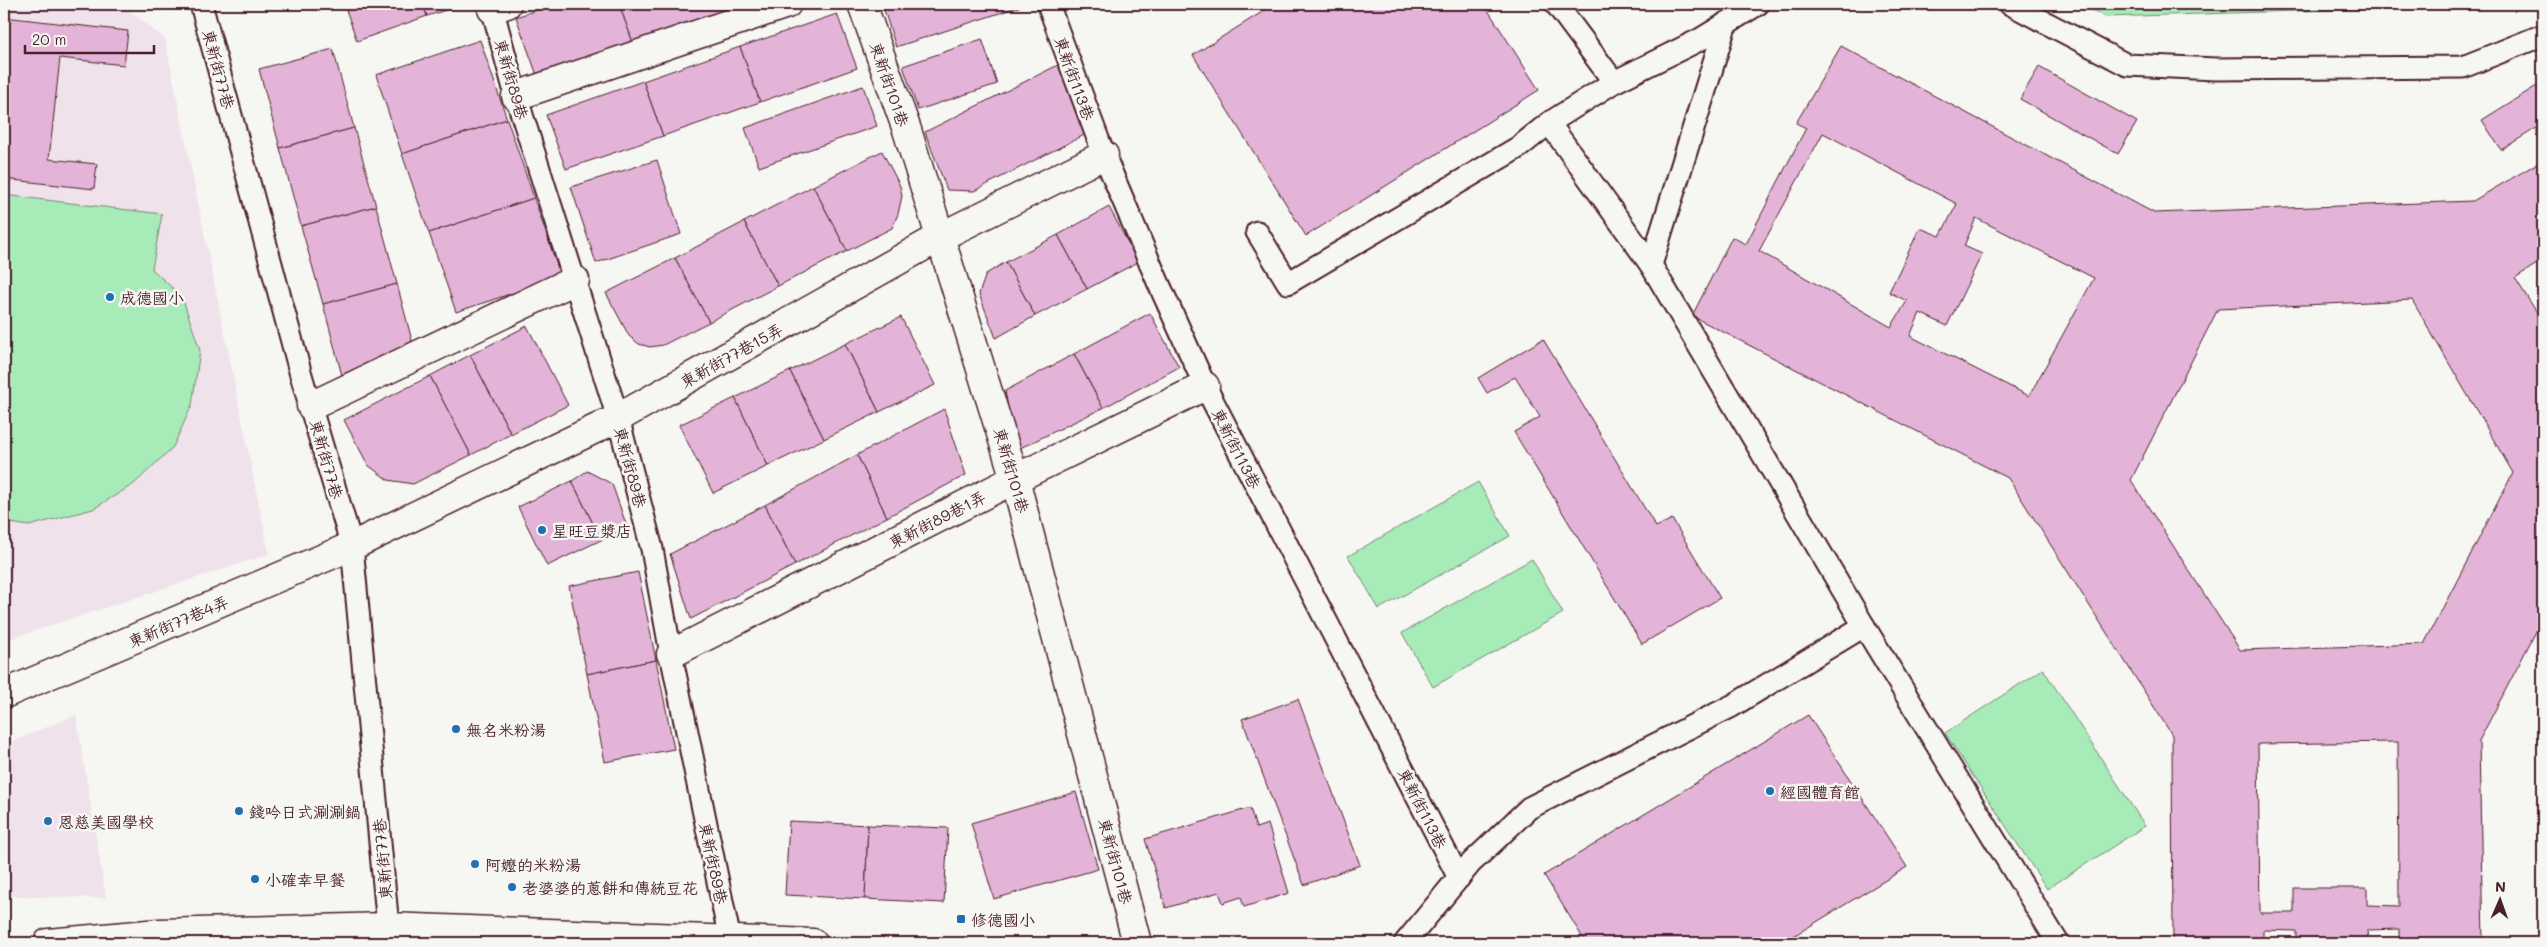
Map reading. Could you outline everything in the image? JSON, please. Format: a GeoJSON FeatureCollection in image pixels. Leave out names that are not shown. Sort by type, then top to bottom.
{"type":"FeatureCollection","features":[{"type":"Feature","properties":{"kind":"street"},"geometry":{"type":"LineString","coordinates":[[516,96],[787,4]]}},
{"type":"Feature","properties":{"kind":"street","name":"東新街101巷"},"geometry":{"type":"LineString","coordinates":[[862,4],[906,130],[1016,479],[1137,943]]}},
{"type":"Feature","properties":{"kind":"street","name":"東新街77巷15弄"},"geometry":{"type":"LineString","coordinates":[[352,546],[618,418],[940,237],[1104,155]]}},
{"type":"Feature","properties":{"kind":"street"},"geometry":{"type":"LineString","coordinates":[[311,406],[575,280]]}},
{"type":"Feature","properties":{"kind":"street","name":"東新街89巷1弄"},"geometry":{"type":"LineString","coordinates":[[671,654],[1016,479],[1205,386]]}},
{"type":"Feature","properties":{"kind":"street","name":"東新街77巷4弄"},"geometry":{"type":"LineString","coordinates":[[4,694],[352,546]]}},
{"type":"Feature","properties":{"kind":"street"},"geometry":{"type":"LineString","coordinates":[[48,943],[159,933],[255,936],[388,927],[813,943]]}},
{"type":"Feature","properties":{"kind":"lane","name":"東新街77巷"},"geometry":{"type":"LineString","coordinates":[[201,4],[311,406],[352,546],[388,927]]}},
{"type":"Feature","properties":{"kind":"lane","name":"東新街113巷"},"geometry":{"type":"LineString","coordinates":[[1048,4],[1104,155],[1205,386],[1460,878]]}},
{"type":"Feature","properties":{"kind":"lane"},"geometry":{"type":"LineString","coordinates":[[1556,4],[1614,82]]}},
{"type":"Feature","properties":{"kind":"lane"},"geometry":{"type":"LineString","coordinates":[[1257,232],[1288,283],[1519,147],[1549,122],[1614,82],[1726,24],[1758,4]]}},
{"type":"Feature","properties":{"kind":"lane"},"geometry":{"type":"LineString","coordinates":[[2010,4],[2127,65],[2216,69],[2463,67],[2543,35]]}},
{"type":"Feature","properties":{"kind":"lane","name":"東新街89巷"},"geometry":{"type":"LineString","coordinates":[[497,5],[516,96],[618,418],[652,549],[671,654],[730,940]]}},
{"type":"Feature","properties":{"kind":"lane"},"geometry":{"type":"LineString","coordinates":[[1651,265],[1726,24]]}},
{"type":"Feature","properties":{"kind":"lane"},"geometry":{"type":"LineString","coordinates":[[1549,122],[1651,265],[1864,626],[2058,943]]}},
{"type":"Feature","properties":{"kind":"lane"},"geometry":{"type":"LineString","coordinates":[[1405,943],[1470,864],[1529,808],[1732,706],[1864,626]]}},
{"type":"Feature","properties":{"kind":"shaded area","name":"成德國小"},"geometry":{"type":"Polygon","coordinates":[[[4,4],[121,4],[165,39],[269,554],[4,641],[4,4]]]}},
{"type":"Feature","properties":{"kind":"shaded area","name":"恩慈美國學校"},"geometry":{"type":"Polygon","coordinates":[[[76,715],[106,898],[4,896],[4,745],[76,715]]]}},
{"type":"Feature","properties":{"kind":"green space"},"geometry":{"type":"Polygon","coordinates":[[[2079,4],[2515,4],[2106,17],[2079,4]]]}},
{"type":"Feature","properties":{"kind":"green space"},"geometry":{"type":"Polygon","coordinates":[[[4,195],[162,214],[152,269],[182,297],[200,350],[192,405],[173,447],[134,484],[93,509],[29,526],[4,522],[4,195]]]}},
{"type":"Feature","properties":{"kind":"green space"},"geometry":{"type":"Polygon","coordinates":[[[1478,482],[1510,536],[1379,609],[1348,556],[1478,482]]]}},
{"type":"Feature","properties":{"kind":"green space"},"geometry":{"type":"Polygon","coordinates":[[[1532,559],[1563,613],[1433,687],[1402,633],[1532,559]]]}},
{"type":"Feature","properties":{"kind":"green space"},"geometry":{"type":"Polygon","coordinates":[[[2043,669],[2145,826],[2047,889],[1945,733],[2043,669]]]}},
{"type":"Feature","properties":{"kind":"building"},"geometry":{"type":"Polygon","coordinates":[[[344,4],[423,4],[427,16],[357,41],[344,4]]]}},
{"type":"Feature","properties":{"kind":"building"},"geometry":{"type":"Polygon","coordinates":[[[423,4],[465,4],[427,16],[423,4]]]}},
{"type":"Feature","properties":{"kind":"building"},"geometry":{"type":"Polygon","coordinates":[[[554,4],[619,4],[634,45],[538,78],[516,17],[554,4]]]}},
{"type":"Feature","properties":{"kind":"building"},"geometry":{"type":"Polygon","coordinates":[[[619,4],[727,4],[729,11],[634,45],[619,4]]]}},
{"type":"Feature","properties":{"kind":"building"},"geometry":{"type":"Polygon","coordinates":[[[727,4],[751,4],[729,11],[727,4]]]}},
{"type":"Feature","properties":{"kind":"building"},"geometry":{"type":"Polygon","coordinates":[[[882,4],[1020,4],[1021,6],[896,47],[882,4]]]}},
{"type":"Feature","properties":{"kind":"building"},"geometry":{"type":"Polygon","coordinates":[[[1275,4],[1484,4],[1539,90],[1306,236],[1193,55],[1275,4]]]}},
{"type":"Feature","properties":{"kind":"building"},"geometry":{"type":"Polygon","coordinates":[[[837,14],[857,68],[760,102],[740,47],[837,14]]]}},
{"type":"Feature","properties":{"kind":"building"},"geometry":{"type":"Polygon","coordinates":[[[4,17],[128,31],[124,65],[60,58],[49,159],[97,164],[94,189],[4,179],[4,17]]]}},
{"type":"Feature","properties":{"kind":"building"},"geometry":{"type":"Polygon","coordinates":[[[982,39],[997,84],[918,110],[903,66],[982,39]]]}},
{"type":"Feature","properties":{"kind":"building"},"geometry":{"type":"Polygon","coordinates":[[[480,40],[507,119],[402,154],[376,75],[480,40]]]}},
{"type":"Feature","properties":{"kind":"building"},"geometry":{"type":"Polygon","coordinates":[[[1841,46],[2154,213],[2473,201],[2543,160],[2543,260],[2515,278],[2543,322],[2543,618],[2479,741],[2483,943],[2400,943],[2400,929],[2367,930],[2368,943],[2296,943],[2296,931],[2263,930],[2263,943],[2173,943],[2172,735],[2008,478],[1692,316],[1732,237],[1746,244],[1806,128],[1796,123],[1841,46]],[[1823,133],[1759,251],[1891,327],[1907,301],[1889,292],[1920,228],[1940,236],[1957,204],[1823,133]],[[1976,218],[1964,246],[1982,254],[1947,326],[1920,313],[1910,336],[2029,396],[2094,278],[1976,218]],[[2412,300],[2218,309],[2131,480],[2240,650],[2424,644],[2513,473],[2412,300]],[[2398,742],[2258,744],[2260,913],[2294,913],[2294,888],[2367,888],[2367,905],[2399,906],[2398,742]]]}},
{"type":"Feature","properties":{"kind":"building"},"geometry":{"type":"Polygon","coordinates":[[[740,47],[760,102],[663,136],[643,81],[740,47]]]}},
{"type":"Feature","properties":{"kind":"building"},"geometry":{"type":"Polygon","coordinates":[[[333,49],[354,128],[280,148],[259,69],[333,49]]]}},
{"type":"Feature","properties":{"kind":"building"},"geometry":{"type":"Polygon","coordinates":[[[1058,65],[1092,131],[974,191],[947,190],[925,132],[1058,65]]]}},
{"type":"Feature","properties":{"kind":"building"},"geometry":{"type":"Polygon","coordinates":[[[2039,67],[2137,122],[2118,154],[2020,99],[2039,67]]]}},
{"type":"Feature","properties":{"kind":"building"},"geometry":{"type":"Polygon","coordinates":[[[643,81],[663,136],[566,169],[546,115],[643,81]]]}},
{"type":"Feature","properties":{"kind":"building"},"geometry":{"type":"Polygon","coordinates":[[[2543,82],[2543,124],[2501,150],[2482,120],[2543,82]]]}},
{"type":"Feature","properties":{"kind":"building"},"geometry":{"type":"Polygon","coordinates":[[[863,86],[877,126],[759,167],[745,128],[863,86]]]}},
{"type":"Feature","properties":{"kind":"building"},"geometry":{"type":"Polygon","coordinates":[[[507,119],[534,198],[429,233],[402,154],[507,119]]]}},
{"type":"Feature","properties":{"kind":"building"},"geometry":{"type":"Polygon","coordinates":[[[354,128],[376,206],[301,226],[280,148],[354,128]]]}},
{"type":"Feature","properties":{"kind":"building"},"geometry":{"type":"Polygon","coordinates":[[[882,151],[900,186],[902,196],[898,214],[892,228],[847,251],[813,186],[882,151]]]}},
{"type":"Feature","properties":{"kind":"building"},"geometry":{"type":"Polygon","coordinates":[[[657,160],[681,234],[596,263],[571,187],[657,160]]]}},
{"type":"Feature","properties":{"kind":"building"},"geometry":{"type":"Polygon","coordinates":[[[813,186],[847,251],[778,286],[744,222],[813,186]]]}},
{"type":"Feature","properties":{"kind":"building"},"geometry":{"type":"Polygon","coordinates":[[[534,198],[561,277],[456,312],[429,233],[534,198]]]}},
{"type":"Feature","properties":{"kind":"building"},"geometry":{"type":"Polygon","coordinates":[[[376,206],[397,284],[323,304],[301,226],[376,206]]]}},
{"type":"Feature","properties":{"kind":"building"},"geometry":{"type":"Polygon","coordinates":[[[1109,207],[1138,262],[1087,289],[1058,235],[1109,207]]]}},
{"type":"Feature","properties":{"kind":"building"},"geometry":{"type":"Polygon","coordinates":[[[744,222],[778,286],[709,322],[675,258],[744,222]]]}},
{"type":"Feature","properties":{"kind":"building"},"geometry":{"type":"Polygon","coordinates":[[[1058,235],[1087,289],[1035,316],[1006,262],[1058,235]]]}},
{"type":"Feature","properties":{"kind":"building"},"geometry":{"type":"Polygon","coordinates":[[[675,258],[709,322],[663,345],[650,347],[639,344],[629,336],[606,293],[675,258]]]}},
{"type":"Feature","properties":{"kind":"building"},"geometry":{"type":"Polygon","coordinates":[[[1006,262],[1035,316],[996,338],[979,294],[986,274],[1006,262]]]}},
{"type":"Feature","properties":{"kind":"building"},"geometry":{"type":"Polygon","coordinates":[[[397,284],[418,363],[344,383],[323,304],[397,284]]]}},
{"type":"Feature","properties":{"kind":"building"},"geometry":{"type":"Polygon","coordinates":[[[1150,313],[1179,367],[1103,408],[1074,354],[1150,313]]]}},
{"type":"Feature","properties":{"kind":"building"},"geometry":{"type":"Polygon","coordinates":[[[901,317],[935,385],[879,412],[845,344],[901,317]]]}},
{"type":"Feature","properties":{"kind":"building"},"geometry":{"type":"Polygon","coordinates":[[[527,326],[568,405],[511,434],[470,355],[527,326]]]}},
{"type":"Feature","properties":{"kind":"building"},"geometry":{"type":"Polygon","coordinates":[[[1543,339],[1656,527],[1672,519],[1720,598],[1642,644],[1514,432],[1540,417],[1515,377],[1487,393],[1478,378],[1543,339]]]}},
{"type":"Feature","properties":{"kind":"building"},"geometry":{"type":"Polygon","coordinates":[[[845,344],[879,412],[824,439],[790,371],[845,344]]]}},
{"type":"Feature","properties":{"kind":"building"},"geometry":{"type":"Polygon","coordinates":[[[1074,354],[1103,408],[1016,450],[1005,391],[1074,354]]]}},
{"type":"Feature","properties":{"kind":"building"},"geometry":{"type":"Polygon","coordinates":[[[470,355],[511,434],[471,455],[430,376],[470,355]]]}},
{"type":"Feature","properties":{"kind":"building"},"geometry":{"type":"Polygon","coordinates":[[[790,371],[824,439],[768,466],[735,398],[790,371]]]}},
{"type":"Feature","properties":{"kind":"building"},"geometry":{"type":"Polygon","coordinates":[[[430,376],[471,455],[413,484],[388,480],[368,465],[344,420],[430,376]]]}},
{"type":"Feature","properties":{"kind":"building"},"geometry":{"type":"Polygon","coordinates":[[[735,398],[768,466],[713,493],[679,425],[735,398]]]}},
{"type":"Feature","properties":{"kind":"building"},"geometry":{"type":"Polygon","coordinates":[[[944,409],[966,475],[887,517],[857,455],[944,409]]]}},
{"type":"Feature","properties":{"kind":"building"},"geometry":{"type":"Polygon","coordinates":[[[857,455],[887,517],[795,565],[765,505],[857,455]]]}},
{"type":"Feature","properties":{"kind":"building"},"geometry":{"type":"Polygon","coordinates":[[[587,471],[612,484],[627,527],[601,540],[572,481],[587,471]]]}},
{"type":"Feature","properties":{"kind":"building"},"geometry":{"type":"Polygon","coordinates":[[[572,481],[601,540],[547,566],[518,507],[572,481]]]}},
{"type":"Feature","properties":{"kind":"building"},"geometry":{"type":"Polygon","coordinates":[[[765,505],[795,565],[691,619],[670,554],[765,505]]]}},
{"type":"Feature","properties":{"kind":"building"},"geometry":{"type":"Polygon","coordinates":[[[638,572],[656,660],[587,674],[569,586],[638,572]]]}},
{"type":"Feature","properties":{"kind":"building"},"geometry":{"type":"Polygon","coordinates":[[[656,660],[674,749],[605,762],[587,674],[656,660]]]}},
{"type":"Feature","properties":{"kind":"building"},"geometry":{"type":"Polygon","coordinates":[[[1298,699],[1360,865],[1304,885],[1242,719],[1298,699]]]}},
{"type":"Feature","properties":{"kind":"building","name":"經國體育館"},"geometry":{"type":"Polygon","coordinates":[[[1808,715],[1907,867],[1782,943],[1586,943],[1544,875],[1808,715]]]}},
{"type":"Feature","properties":{"kind":"building"},"geometry":{"type":"Polygon","coordinates":[[[1076,792],[1098,869],[994,899],[971,823],[1076,792]]]}},
{"type":"Feature","properties":{"kind":"building"},"geometry":{"type":"Polygon","coordinates":[[[1250,808],[1256,828],[1268,824],[1289,893],[1244,907],[1241,897],[1223,903],[1219,892],[1166,908],[1145,839],[1250,808]]]}},
{"type":"Feature","properties":{"kind":"building"},"geometry":{"type":"Polygon","coordinates":[[[789,821],[868,825],[865,899],[785,895],[789,821]]]}},
{"type":"Feature","properties":{"kind":"building"},"geometry":{"type":"Polygon","coordinates":[[[868,825],[948,828],[944,903],[865,899],[868,825]]]}},
{"type":"Feature","properties":{"kind":"place","name":"成德國小"},"geometry":{"type":"Point","coordinates":[110,297]}},
{"type":"Feature","properties":{"kind":"place","name":"星旺豆漿店"},"geometry":{"type":"Point","coordinates":[542,530]}},
{"type":"Feature","properties":{"kind":"place","name":"無名米粉湯"},"geometry":{"type":"Point","coordinates":[456,729]}},
{"type":"Feature","properties":{"kind":"place","name":"經國體育館"},"geometry":{"type":"Point","coordinates":[1770,791]}},
{"type":"Feature","properties":{"kind":"place","name":"錢吟日式涮涮鍋"},"geometry":{"type":"Point","coordinates":[239,811]}},
{"type":"Feature","properties":{"kind":"place","name":"恩慈美國學校"},"geometry":{"type":"Point","coordinates":[48,821]}},
{"type":"Feature","properties":{"kind":"place","name":"阿嬤的米粉湯"},"geometry":{"type":"Point","coordinates":[475,864]}},
{"type":"Feature","properties":{"kind":"place","name":"小確幸早餐"},"geometry":{"type":"Point","coordinates":[255,879]}},
{"type":"Feature","properties":{"kind":"place","name":"老婆婆的蔥餅和傳統豆花"},"geometry":{"type":"Point","coordinates":[512,887]}},
{"type":"Feature","properties":{"kind":"place","name":"修德國小"},"geometry":{"type":"Point","coordinates":[961,919]}}]}
